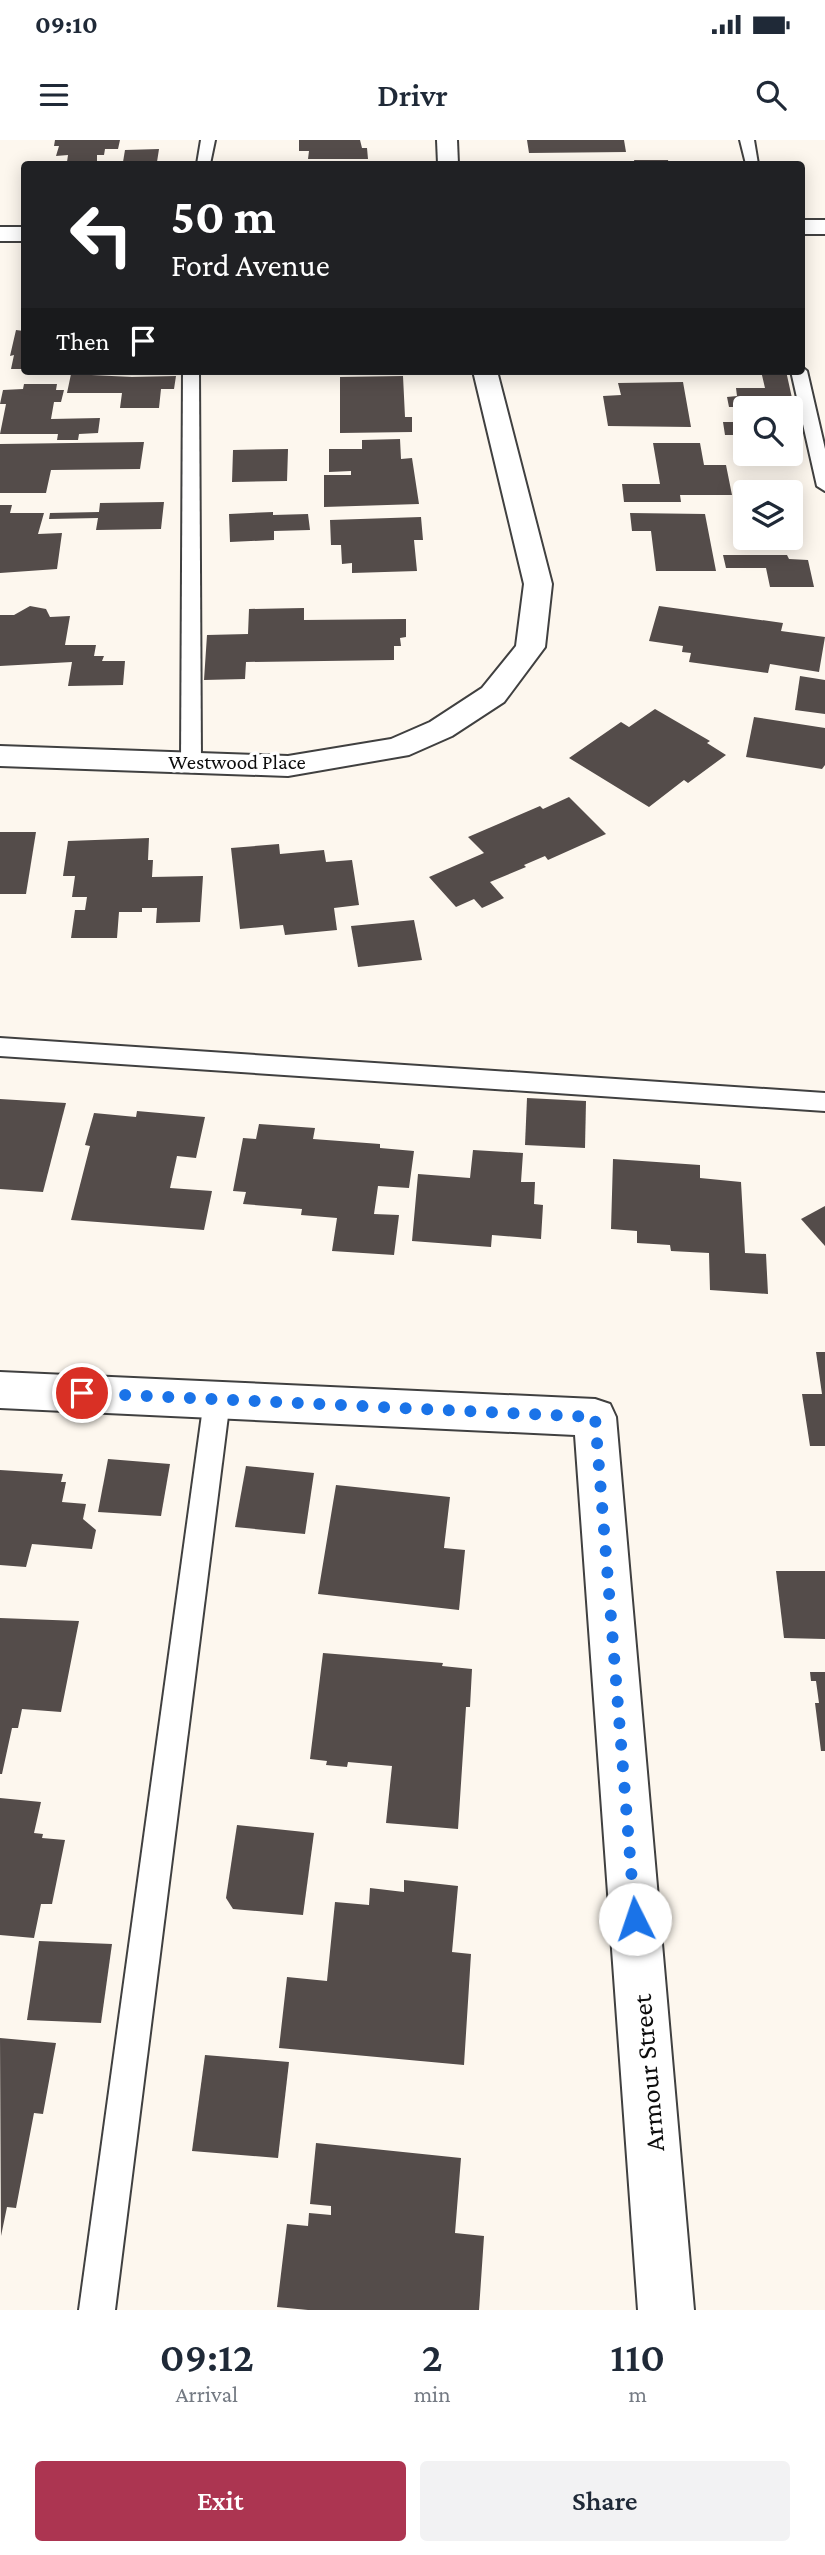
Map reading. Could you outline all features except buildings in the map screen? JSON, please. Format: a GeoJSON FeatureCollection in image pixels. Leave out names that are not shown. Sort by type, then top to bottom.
{"type":"FeatureCollection","features":[{"type":"Feature","properties":{"kind":"street"},"geometry":{"type":"LineString","coordinates":[[447,140],[448,161]]}},
{"type":"Feature","properties":{"kind":"street"},"geometry":{"type":"LineString","coordinates":[[805,227],[825,227]]}},
{"type":"Feature","properties":{"kind":"street"},"geometry":{"type":"LineString","coordinates":[[0,234],[21,234]]}},
{"type":"Feature","properties":{"kind":"street","name":"Westwood Place"},"geometry":{"type":"LineString","coordinates":[[0,756],[288,766],[398,748],[441,729],[493,695],[530,647],[538,584],[486,375]]}},
{"type":"Feature","properties":{"kind":"street"},"geometry":{"type":"LineString","coordinates":[[0,1390],[217,1400]]}},
{"type":"Feature","properties":{"kind":"street","name":"Armour Street"},"geometry":{"type":"LineString","coordinates":[[217,1400],[595,1417],[666,2310]]}},
{"type":"Feature","properties":{"kind":"lane"},"geometry":{"type":"LineString","coordinates":[[204,161],[208,140]]}},
{"type":"Feature","properties":{"kind":"lane"},"geometry":{"type":"LineString","coordinates":[[747,140],[751,161]]}},
{"type":"Feature","properties":{"kind":"lane"},"geometry":{"type":"LineString","coordinates":[[191,375],[191,762]]}},
{"type":"Feature","properties":{"kind":"lane"},"geometry":{"type":"LineString","coordinates":[[800,375],[825,486]]}},
{"type":"Feature","properties":{"kind":"lane"},"geometry":{"type":"LineString","coordinates":[[0,1047],[825,1102]]}},
{"type":"Feature","properties":{"kind":"lane"},"geometry":{"type":"LineString","coordinates":[[97,2310],[217,1400]]}},
{"type":"Feature","properties":{"kind":"route"},"geometry":{"type":"LineString","coordinates":[[82,1393],[595,1417],[635,1919]]}}]}
